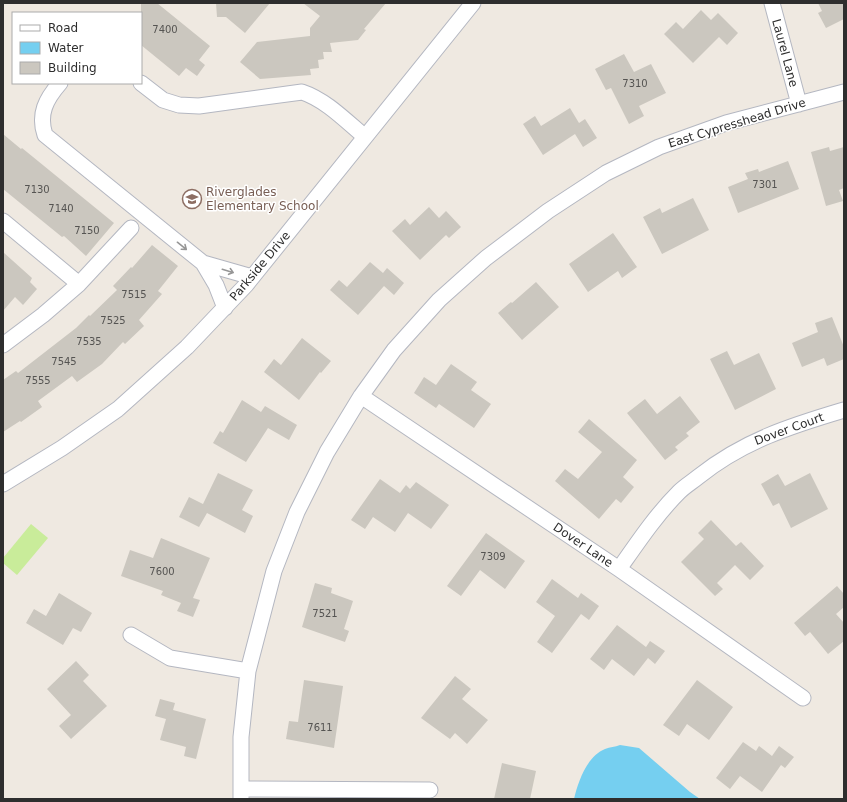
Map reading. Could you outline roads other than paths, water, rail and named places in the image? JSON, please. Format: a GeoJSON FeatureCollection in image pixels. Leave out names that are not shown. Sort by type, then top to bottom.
{"type":"FeatureCollection","features":[{"type":"Feature","properties":{"kind":"street","name":"Parkside Drive"},"geometry":{"type":"LineString","coordinates":[[3,484],[62,448],[118,409],[187,347],[225,308],[252,277],[473,3]]}},
{"type":"Feature","properties":{"kind":"street","name":"Laurel Lane"},"geometry":{"type":"LineString","coordinates":[[772,3],[799,104]]}},
{"type":"Feature","properties":{"kind":"street"},"geometry":{"type":"LineString","coordinates":[[59,84],[50,94],[42,115],[42,126],[45,135],[203,263],[216,285],[225,308]]}},
{"type":"Feature","properties":{"kind":"street"},"geometry":{"type":"LineString","coordinates":[[142,84],[163,100],[179,105],[199,106],[302,92],[312,95],[325,104],[365,137]]}},
{"type":"Feature","properties":{"kind":"street","name":"East Cypresshead Drive"},"geometry":{"type":"LineString","coordinates":[[241,794],[241,737],[248,671],[274,571],[297,512],[327,452],[361,396],[394,350],[439,300],[486,258],[548,211],[606,173],[659,146],[726,124],[844,92]]}},
{"type":"Feature","properties":{"kind":"street"},"geometry":{"type":"LineString","coordinates":[[3,222],[79,284]]}},
{"type":"Feature","properties":{"kind":"street"},"geometry":{"type":"LineString","coordinates":[[3,345],[43,316],[79,284],[131,228]]}},
{"type":"Feature","properties":{"kind":"street"},"geometry":{"type":"LineString","coordinates":[[203,263],[252,277]]}},
{"type":"Feature","properties":{"kind":"street","name":"Dover Lane"},"geometry":{"type":"LineString","coordinates":[[361,396],[619,569],[803,698]]}},
{"type":"Feature","properties":{"kind":"street","name":"Dover Court"},"geometry":{"type":"LineString","coordinates":[[619,569],[651,524],[679,491],[713,464],[759,438],[844,410]]}},
{"type":"Feature","properties":{"kind":"street"},"geometry":{"type":"LineString","coordinates":[[131,635],[170,658],[248,671]]}},
{"type":"Feature","properties":{"kind":"street"},"geometry":{"type":"LineString","coordinates":[[241,794],[430,790]]}},
{"type":"Feature","properties":{"kind":"water"},"geometry":{"type":"Polygon","coordinates":[[[620,745],[639,748],[700,799],[574,799],[584,770],[593,757],[605,749],[620,745]]]}},
{"type":"Feature","properties":{"kind":"place","name":"Riverglades Elementary School"},"geometry":{"type":"Point","coordinates":[192,199]}}]}
